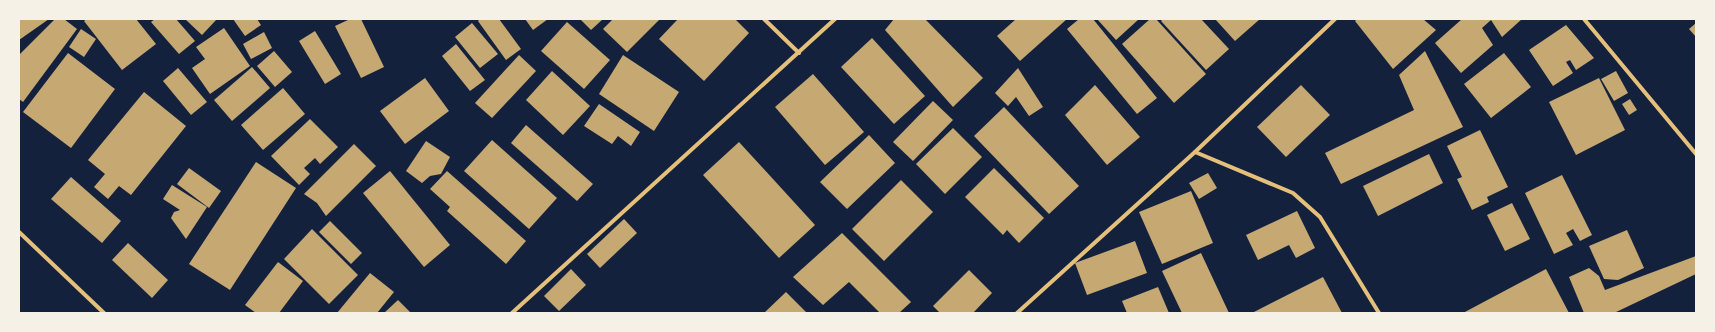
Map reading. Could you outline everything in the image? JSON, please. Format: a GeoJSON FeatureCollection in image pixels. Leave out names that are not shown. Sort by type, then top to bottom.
{"type":"FeatureCollection","features":[{"type":"Feature","properties":{"kind":"street"},"geometry":{"type":"LineString","coordinates":[[764,19],[799,53]]}},
{"type":"Feature","properties":{"kind":"street"},"geometry":{"type":"LineString","coordinates":[[512,313],[835,19]]}},
{"type":"Feature","properties":{"kind":"street"},"geometry":{"type":"LineString","coordinates":[[1016,313],[1195,152],[1335,19]]}},
{"type":"Feature","properties":{"kind":"street"},"geometry":{"type":"LineString","coordinates":[[1584,19],[1696,154]]}},
{"type":"Feature","properties":{"kind":"street"},"geometry":{"type":"LineString","coordinates":[[1195,152],[1293,193],[1320,217],[1379,313]]}},
{"type":"Feature","properties":{"kind":"street"},"geometry":{"type":"LineString","coordinates":[[19,232],[104,313]]}},
{"type":"Feature","properties":{"kind":"building"},"geometry":{"type":"Polygon","coordinates":[[[19,19],[49,19],[19,40],[19,19]]]}},
{"type":"Feature","properties":{"kind":"building"},"geometry":{"type":"Polygon","coordinates":[[[55,19],[64,19],[77,29],[23,102],[19,99],[19,55],[55,19]]]}},
{"type":"Feature","properties":{"kind":"building"},"geometry":{"type":"Polygon","coordinates":[[[87,19],[136,19],[156,44],[122,70],[84,21],[87,19]]]}},
{"type":"Feature","properties":{"kind":"building"},"geometry":{"type":"Polygon","coordinates":[[[155,19],[176,19],[195,41],[179,54],[151,22],[155,19]]]}},
{"type":"Feature","properties":{"kind":"building"},"geometry":{"type":"Polygon","coordinates":[[[185,19],[217,19],[202,35],[185,19]]]}},
{"type":"Feature","properties":{"kind":"building"},"geometry":{"type":"Polygon","coordinates":[[[233,19],[257,19],[261,25],[245,36],[233,19]]]}},
{"type":"Feature","properties":{"kind":"building"},"geometry":{"type":"Polygon","coordinates":[[[350,19],[361,19],[384,67],[361,78],[335,26],[350,19]]]}},
{"type":"Feature","properties":{"kind":"building"},"geometry":{"type":"Polygon","coordinates":[[[480,19],[499,19],[521,49],[506,60],[478,21],[480,19]]]}},
{"type":"Feature","properties":{"kind":"building"},"geometry":{"type":"Polygon","coordinates":[[[525,19],[548,19],[533,30],[525,19]]]}},
{"type":"Feature","properties":{"kind":"building"},"geometry":{"type":"Polygon","coordinates":[[[580,19],[603,19],[591,30],[580,19]]]}},
{"type":"Feature","properties":{"kind":"building"},"geometry":{"type":"Polygon","coordinates":[[[613,19],[660,19],[627,52],[603,29],[613,19]]]}},
{"type":"Feature","properties":{"kind":"building"},"geometry":{"type":"Polygon","coordinates":[[[678,19],[735,19],[749,33],[704,81],[659,39],[678,19]]]}},
{"type":"Feature","properties":{"kind":"building"},"geometry":{"type":"Polygon","coordinates":[[[894,19],[925,19],[983,78],[953,107],[885,30],[894,19]]]}},
{"type":"Feature","properties":{"kind":"building"},"geometry":{"type":"Polygon","coordinates":[[[1016,19],[1067,19],[1020,61],[997,36],[1016,19]]]}},
{"type":"Feature","properties":{"kind":"building"},"geometry":{"type":"Polygon","coordinates":[[[1079,19],[1093,19],[1157,98],[1137,114],[1067,29],[1079,19]]]}},
{"type":"Feature","properties":{"kind":"building"},"geometry":{"type":"Polygon","coordinates":[[[1097,19],[1139,19],[1116,40],[1097,19]]]}},
{"type":"Feature","properties":{"kind":"building"},"geometry":{"type":"Polygon","coordinates":[[[1150,19],[1156,19],[1206,74],[1174,103],[1122,44],[1150,19]]]}},
{"type":"Feature","properties":{"kind":"building"},"geometry":{"type":"Polygon","coordinates":[[[1163,19],[1201,19],[1229,49],[1206,70],[1161,21],[1163,19]]]}},
{"type":"Feature","properties":{"kind":"building"},"geometry":{"type":"Polygon","coordinates":[[[1215,19],[1260,19],[1235,41],[1215,19]]]}},
{"type":"Feature","properties":{"kind":"building"},"geometry":{"type":"Polygon","coordinates":[[[1357,19],[1423,19],[1436,30],[1393,69],[1355,21],[1357,19]]]}},
{"type":"Feature","properties":{"kind":"building"},"geometry":{"type":"Polygon","coordinates":[[[1462,19],[1522,19],[1502,37],[1491,20],[1482,28],[1493,45],[1461,73],[1435,43],[1462,19]]]}},
{"type":"Feature","properties":{"kind":"building"},"geometry":{"type":"Polygon","coordinates":[[[567,22],[610,60],[584,89],[541,51],[567,22]]]}},
{"type":"Feature","properties":{"kind":"building"},"geometry":{"type":"Polygon","coordinates":[[[472,23],[498,54],[480,68],[455,37],[472,23]]]}},
{"type":"Feature","properties":{"kind":"building"},"geometry":{"type":"Polygon","coordinates":[[[1696,23],[1696,37],[1689,29],[1696,23]]]}},
{"type":"Feature","properties":{"kind":"building"},"geometry":{"type":"Polygon","coordinates":[[[1566,25],[1594,58],[1576,70],[1570,60],[1566,62],[1573,73],[1553,86],[1529,50],[1566,25]]]}},
{"type":"Feature","properties":{"kind":"building"},"geometry":{"type":"Polygon","coordinates":[[[224,28],[250,66],[210,94],[192,68],[205,59],[196,47],[224,28]]]}},
{"type":"Feature","properties":{"kind":"building"},"geometry":{"type":"Polygon","coordinates":[[[81,29],[96,39],[84,57],[69,47],[81,29]]]}},
{"type":"Feature","properties":{"kind":"building"},"geometry":{"type":"Polygon","coordinates":[[[315,31],[341,74],[325,84],[299,41],[315,31]]]}},
{"type":"Feature","properties":{"kind":"building"},"geometry":{"type":"Polygon","coordinates":[[[264,32],[272,48],[251,59],[243,44],[264,32]]]}},
{"type":"Feature","properties":{"kind":"building"},"geometry":{"type":"Polygon","coordinates":[[[872,38],[925,96],[894,124],[841,67],[872,38]]]}},
{"type":"Feature","properties":{"kind":"building"},"geometry":{"type":"Polygon","coordinates":[[[456,44],[485,80],[470,91],[442,56],[456,44]]]}},
{"type":"Feature","properties":{"kind":"building"},"geometry":{"type":"Polygon","coordinates":[[[274,51],[292,72],[275,87],[257,66],[274,51]]]}},
{"type":"Feature","properties":{"kind":"building"},"geometry":{"type":"Polygon","coordinates":[[[1425,51],[1463,127],[1341,184],[1325,153],[1414,110],[1399,75],[1425,51]]]}},
{"type":"Feature","properties":{"kind":"building"},"geometry":{"type":"Polygon","coordinates":[[[68,53],[115,89],[71,148],[23,112],[68,53]]]}},
{"type":"Feature","properties":{"kind":"building"},"geometry":{"type":"Polygon","coordinates":[[[1504,53],[1531,87],[1491,118],[1464,84],[1504,53]]]}},
{"type":"Feature","properties":{"kind":"building"},"geometry":{"type":"Polygon","coordinates":[[[519,55],[536,71],[492,118],[475,103],[519,55]]]}},
{"type":"Feature","properties":{"kind":"building"},"geometry":{"type":"Polygon","coordinates":[[[623,55],[679,92],[654,131],[599,94],[623,55]]]}},
{"type":"Feature","properties":{"kind":"building"},"geometry":{"type":"Polygon","coordinates":[[[252,67],[270,88],[232,121],[214,100],[252,67]]]}},
{"type":"Feature","properties":{"kind":"building"},"geometry":{"type":"Polygon","coordinates":[[[178,68],[207,102],[191,115],[163,81],[178,68]]]}},
{"type":"Feature","properties":{"kind":"building"},"geometry":{"type":"Polygon","coordinates":[[[1018,68],[1043,107],[1029,116],[1016,97],[1008,106],[995,93],[1018,68]]]}},
{"type":"Feature","properties":{"kind":"building"},"geometry":{"type":"Polygon","coordinates":[[[552,71],[590,106],[563,135],[526,100],[552,71]]]}},
{"type":"Feature","properties":{"kind":"building"},"geometry":{"type":"Polygon","coordinates":[[[1616,71],[1628,93],[1614,101],[1601,79],[1616,71]]]}},
{"type":"Feature","properties":{"kind":"building"},"geometry":{"type":"Polygon","coordinates":[[[813,74],[864,132],[825,165],[775,107],[813,74]]]}},
{"type":"Feature","properties":{"kind":"building"},"geometry":{"type":"Polygon","coordinates":[[[425,78],[449,111],[405,144],[380,111],[425,78]]]}},
{"type":"Feature","properties":{"kind":"building"},"geometry":{"type":"Polygon","coordinates":[[[1599,78],[1625,130],[1576,155],[1549,102],[1599,78]]]}},
{"type":"Feature","properties":{"kind":"building"},"geometry":{"type":"Polygon","coordinates":[[[1095,85],[1140,137],[1107,165],[1065,115],[1095,85]]]}},
{"type":"Feature","properties":{"kind":"building"},"geometry":{"type":"Polygon","coordinates":[[[1301,85],[1330,115],[1286,157],[1257,127],[1301,85]]]}},
{"type":"Feature","properties":{"kind":"building"},"geometry":{"type":"Polygon","coordinates":[[[283,88],[305,114],[263,150],[241,125],[283,88]]]}},
{"type":"Feature","properties":{"kind":"building"},"geometry":{"type":"Polygon","coordinates":[[[144,92],[186,126],[131,195],[119,186],[108,199],[94,187],[105,174],[88,160],[144,92]]]}},
{"type":"Feature","properties":{"kind":"building"},"geometry":{"type":"Polygon","coordinates":[[[1630,99],[1637,110],[1629,115],[1622,104],[1630,99]]]}},
{"type":"Feature","properties":{"kind":"building"},"geometry":{"type":"Polygon","coordinates":[[[933,101],[953,120],[913,161],[893,142],[933,101]]]}},
{"type":"Feature","properties":{"kind":"building"},"geometry":{"type":"Polygon","coordinates":[[[599,104],[640,132],[631,146],[618,136],[612,144],[584,126],[599,104]]]}},
{"type":"Feature","properties":{"kind":"building"},"geometry":{"type":"Polygon","coordinates":[[[1004,107],[1079,186],[1049,214],[974,136],[1004,107]]]}},
{"type":"Feature","properties":{"kind":"building"},"geometry":{"type":"Polygon","coordinates":[[[310,119],[338,147],[320,164],[315,158],[304,168],[310,174],[299,185],[271,156],[310,119]]]}},
{"type":"Feature","properties":{"kind":"building"},"geometry":{"type":"Polygon","coordinates":[[[526,125],[593,184],[577,201],[511,143],[526,125]]]}},
{"type":"Feature","properties":{"kind":"building"},"geometry":{"type":"Polygon","coordinates":[[[953,128],[982,157],[945,194],[916,164],[953,128]]]}},
{"type":"Feature","properties":{"kind":"building"},"geometry":{"type":"Polygon","coordinates":[[[1480,130],[1508,187],[1487,197],[1489,202],[1472,210],[1457,179],[1462,177],[1447,146],[1480,130]]]}},
{"type":"Feature","properties":{"kind":"building"},"geometry":{"type":"Polygon","coordinates":[[[869,135],[895,163],[847,209],[820,182],[869,135]]]}},
{"type":"Feature","properties":{"kind":"building"},"geometry":{"type":"Polygon","coordinates":[[[492,140],[557,198],[529,229],[464,171],[492,140]]]}},
{"type":"Feature","properties":{"kind":"building"},"geometry":{"type":"Polygon","coordinates":[[[426,141],[450,157],[441,174],[430,176],[422,183],[406,171],[426,141]]]}},
{"type":"Feature","properties":{"kind":"building"},"geometry":{"type":"Polygon","coordinates":[[[739,142],[815,225],[779,258],[703,175],[739,142]]]}},
{"type":"Feature","properties":{"kind":"building"},"geometry":{"type":"Polygon","coordinates":[[[354,144],[376,166],[326,216],[317,203],[304,194],[354,144]]]}},
{"type":"Feature","properties":{"kind":"building"},"geometry":{"type":"Polygon","coordinates":[[[1429,154],[1443,183],[1378,216],[1363,186],[1429,154]]]}},
{"type":"Feature","properties":{"kind":"building"},"geometry":{"type":"Polygon","coordinates":[[[256,162],[296,188],[230,290],[189,264],[256,162]]]}},
{"type":"Feature","properties":{"kind":"building"},"geometry":{"type":"Polygon","coordinates":[[[189,168],[221,191],[209,208],[177,184],[189,168]]]}},
{"type":"Feature","properties":{"kind":"building"},"geometry":{"type":"Polygon","coordinates":[[[994,168],[1044,218],[1019,243],[1007,230],[1003,235],[965,197],[994,168]]]}},
{"type":"Feature","properties":{"kind":"building"},"geometry":{"type":"Polygon","coordinates":[[[390,171],[450,245],[424,267],[363,193],[390,171]]]}},
{"type":"Feature","properties":{"kind":"building"},"geometry":{"type":"Polygon","coordinates":[[[447,171],[526,241],[506,264],[447,211],[450,207],[430,189],[447,171]]]}},
{"type":"Feature","properties":{"kind":"building"},"geometry":{"type":"Polygon","coordinates":[[[1208,173],[1217,188],[1199,199],[1189,183],[1208,173]]]}},
{"type":"Feature","properties":{"kind":"building"},"geometry":{"type":"Polygon","coordinates":[[[1562,175],[1592,235],[1580,241],[1573,229],[1566,233],[1573,245],[1554,254],[1525,193],[1562,175]]]}},
{"type":"Feature","properties":{"kind":"building"},"geometry":{"type":"Polygon","coordinates":[[[71,177],[121,221],[102,243],[51,199],[71,177]]]}},
{"type":"Feature","properties":{"kind":"building"},"geometry":{"type":"Polygon","coordinates":[[[901,180],[933,212],[884,261],[852,229],[901,180]]]}},
{"type":"Feature","properties":{"kind":"building"},"geometry":{"type":"Polygon","coordinates":[[[172,185],[207,207],[186,239],[171,218],[174,212],[180,210],[163,199],[172,185]]]}},
{"type":"Feature","properties":{"kind":"building"},"geometry":{"type":"Polygon","coordinates":[[[1191,191],[1213,243],[1162,264],[1139,212],[1191,191]]]}},
{"type":"Feature","properties":{"kind":"building"},"geometry":{"type":"Polygon","coordinates":[[[1512,203],[1530,239],[1505,251],[1487,215],[1512,203]]]}},
{"type":"Feature","properties":{"kind":"building"},"geometry":{"type":"Polygon","coordinates":[[[1297,211],[1315,248],[1296,258],[1289,245],[1258,260],[1246,235],[1297,211]]]}},
{"type":"Feature","properties":{"kind":"building"},"geometry":{"type":"Polygon","coordinates":[[[624,219],[637,233],[600,268],[587,254],[624,219]]]}},
{"type":"Feature","properties":{"kind":"building"},"geometry":{"type":"Polygon","coordinates":[[[330,221],[362,253],[351,264],[319,232],[330,221]]]}},
{"type":"Feature","properties":{"kind":"building"},"geometry":{"type":"Polygon","coordinates":[[[312,229],[358,275],[329,304],[284,259],[312,229]]]}},
{"type":"Feature","properties":{"kind":"building"},"geometry":{"type":"Polygon","coordinates":[[[1627,230],[1644,268],[1618,280],[1604,279],[1589,246],[1627,230]]]}},
{"type":"Feature","properties":{"kind":"building"},"geometry":{"type":"Polygon","coordinates":[[[842,233],[911,302],[899,313],[880,313],[849,282],[823,305],[793,277],[842,233]]]}},
{"type":"Feature","properties":{"kind":"building"},"geometry":{"type":"Polygon","coordinates":[[[1135,241],[1147,273],[1087,295],[1075,263],[1135,241]]]}},
{"type":"Feature","properties":{"kind":"building"},"geometry":{"type":"Polygon","coordinates":[[[128,243],[168,280],[152,298],[112,260],[128,243]]]}},
{"type":"Feature","properties":{"kind":"building"},"geometry":{"type":"Polygon","coordinates":[[[1201,253],[1229,313],[1182,313],[1162,271],[1201,253]]]}},
{"type":"Feature","properties":{"kind":"building"},"geometry":{"type":"Polygon","coordinates":[[[1696,256],[1696,274],[1614,313],[1584,313],[1569,277],[1589,268],[1599,276],[1605,290],[1696,256]]]}},
{"type":"Feature","properties":{"kind":"building"},"geometry":{"type":"Polygon","coordinates":[[[278,262],[303,281],[279,313],[256,313],[245,305],[278,262]]]}},
{"type":"Feature","properties":{"kind":"building"},"geometry":{"type":"Polygon","coordinates":[[[571,269],[586,285],[559,311],[544,296],[571,269]]]}},
{"type":"Feature","properties":{"kind":"building"},"geometry":{"type":"Polygon","coordinates":[[[1546,269],[1569,313],[1463,313],[1546,269]]]}},
{"type":"Feature","properties":{"kind":"building"},"geometry":{"type":"Polygon","coordinates":[[[969,270],[992,293],[973,313],[940,313],[933,306],[969,270]]]}},
{"type":"Feature","properties":{"kind":"building"},"geometry":{"type":"Polygon","coordinates":[[[370,273],[394,292],[377,313],[337,313],[370,273]]]}},
{"type":"Feature","properties":{"kind":"building"},"geometry":{"type":"Polygon","coordinates":[[[1323,277],[1342,313],[1252,313],[1323,277]]]}},
{"type":"Feature","properties":{"kind":"building"},"geometry":{"type":"Polygon","coordinates":[[[1158,287],[1169,313],[1127,313],[1122,301],[1158,287]]]}},
{"type":"Feature","properties":{"kind":"building"},"geometry":{"type":"Polygon","coordinates":[[[786,292],[807,313],[764,313],[786,292]]]}},
{"type":"Feature","properties":{"kind":"building"},"geometry":{"type":"Polygon","coordinates":[[[398,300],[411,313],[384,313],[398,300]]]}}]}
